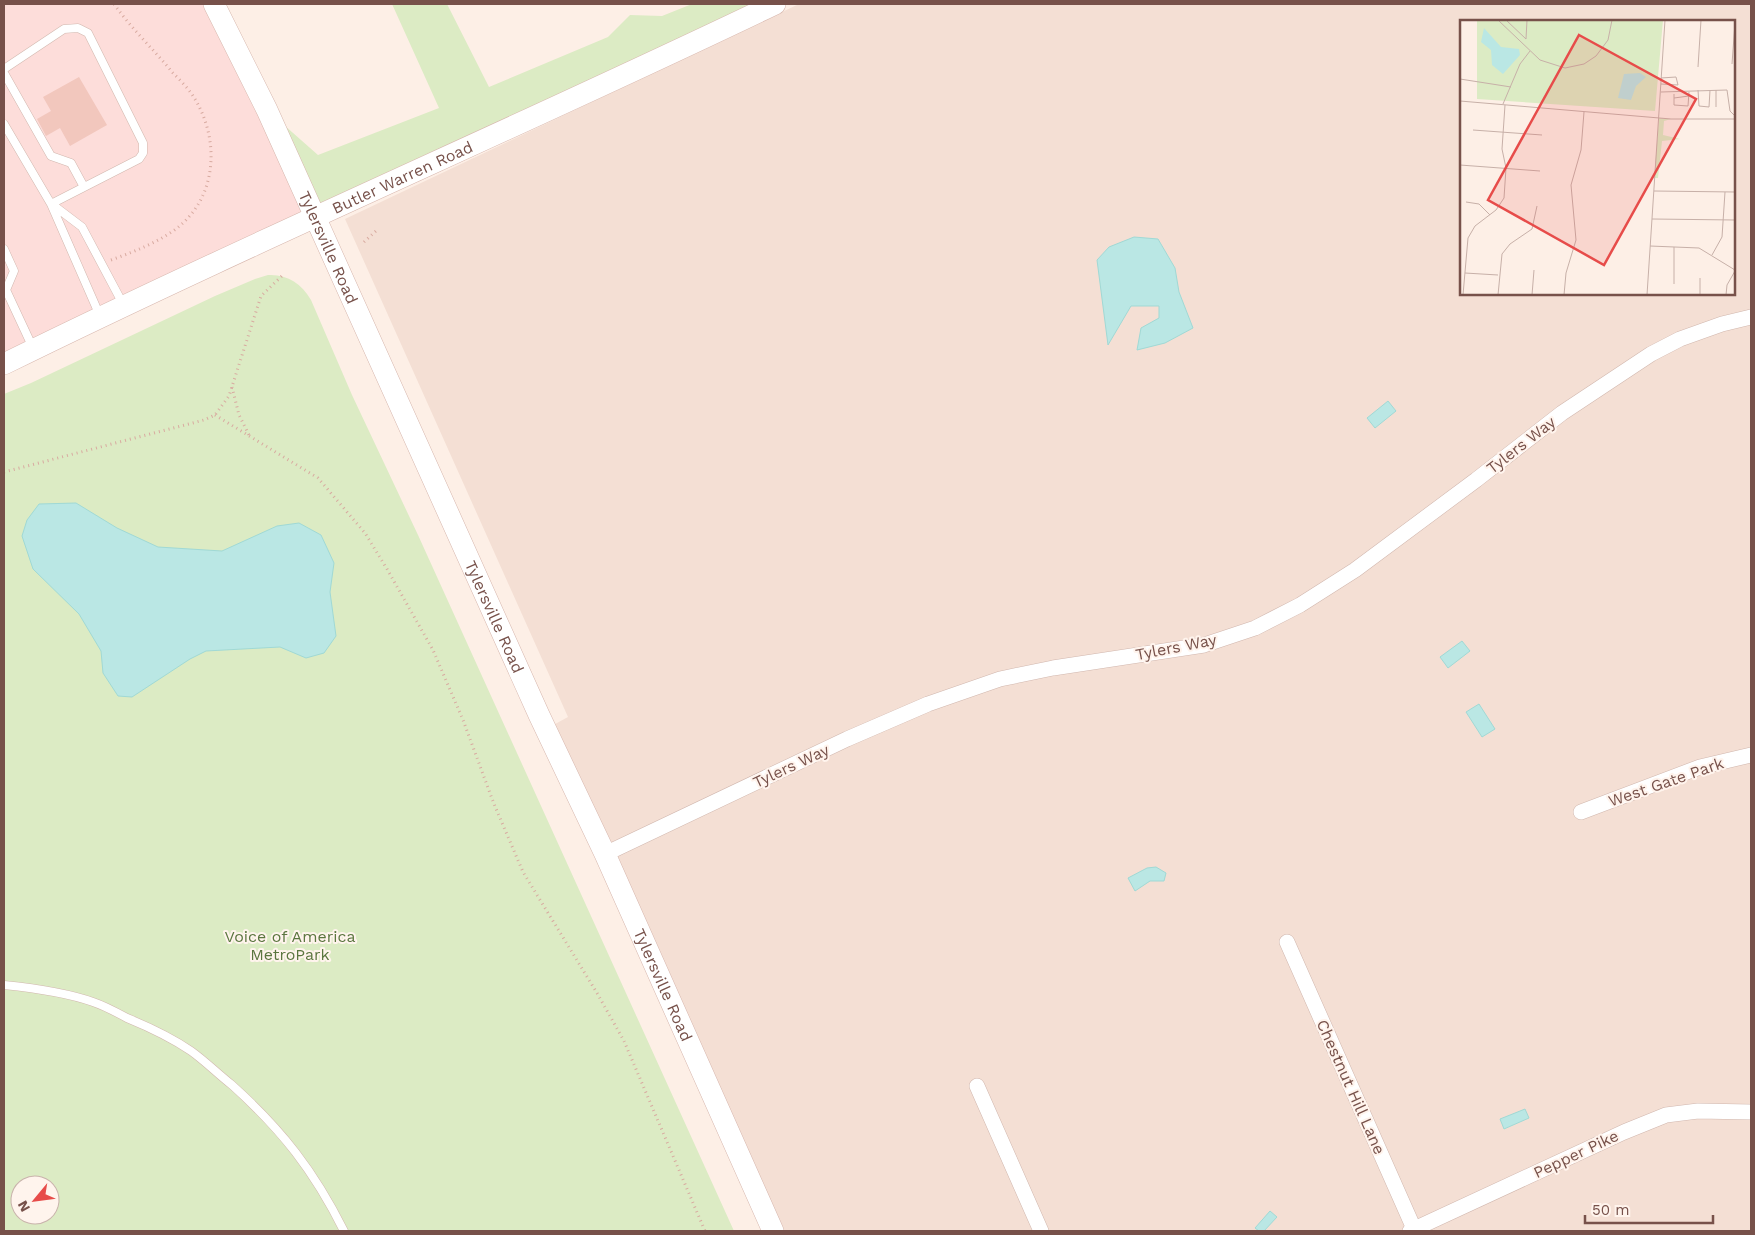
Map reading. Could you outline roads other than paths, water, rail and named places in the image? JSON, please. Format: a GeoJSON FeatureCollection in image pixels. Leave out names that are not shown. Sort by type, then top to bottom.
{"type":"FeatureCollection","features":[{"type":"Feature","properties":{"kind":"main road","name":"Tylersville Road"},"geometry":{"type":"LineString","coordinates":[[214,4],[267,110],[316,217],[539,715],[605,854],[773,1231]]}},
{"type":"Feature","properties":{"kind":"main road","name":"Butler Warren Road"},"geometry":{"type":"LineString","coordinates":[[4,364],[100,316],[676,52],[775,4]]}},
{"type":"Feature","properties":{"kind":"street","name":"Tylers Way"},"geometry":{"type":"LineString","coordinates":[[605,854],[847,739],[928,704],[1000,679],[1053,668],[1204,645],[1255,628],[1300,605],[1355,570],[1562,413],[1651,354],[1680,339],[1722,324],[1751,317]]}},
{"type":"Feature","properties":{"kind":"street","name":"West Gate Park"},"geometry":{"type":"LineString","coordinates":[[1581,812],[1700,767],[1751,755]]}},
{"type":"Feature","properties":{"kind":"street","name":"Chestnut Hill Lane"},"geometry":{"type":"LineString","coordinates":[[1287,942],[1413,1230]]}},
{"type":"Feature","properties":{"kind":"street"},"geometry":{"type":"LineString","coordinates":[[977,1086],[1041,1231]]}},
{"type":"Feature","properties":{"kind":"street","name":"Pepper Pike"},"geometry":{"type":"LineString","coordinates":[[1413,1230],[1624,1132],[1666,1115],[1698,1111],[1751,1112]]}},
{"type":"Feature","properties":{"kind":"lane"},"geometry":{"type":"LineString","coordinates":[[4,69],[64,29],[78,28],[88,33],[143,143],[143,153],[139,159],[51,204]]}},
{"type":"Feature","properties":{"kind":"lane"},"geometry":{"type":"LineString","coordinates":[[4,73],[51,156],[71,163],[84,187]]}},
{"type":"Feature","properties":{"kind":"lane"},"geometry":{"type":"LineString","coordinates":[[4,124],[51,204],[100,316]]}},
{"type":"Feature","properties":{"kind":"lane"},"geometry":{"type":"LineString","coordinates":[[51,204],[82,227],[124,306]]}},
{"type":"Feature","properties":{"kind":"lane"},"geometry":{"type":"LineString","coordinates":[[4,249],[14,271],[6,290],[34,350]]}},
{"type":"Feature","properties":{"kind":"lane"},"geometry":{"type":"LineString","coordinates":[[4,985],[36,988],[93,1002],[139,1023],[190,1051],[254,1105],[285,1138],[307,1167],[329,1202],[344,1231]]}},
{"type":"Feature","properties":{"kind":"water"},"geometry":{"type":"Polygon","coordinates":[[[1134,237],[1158,239],[1175,268],[1179,292],[1193,328],[1165,343],[1137,350],[1141,328],[1159,318],[1159,306],[1131,306],[1108,345],[1097,260],[1109,247],[1134,237]]]}},
{"type":"Feature","properties":{"kind":"water"},"geometry":{"type":"Polygon","coordinates":[[[1388,401],[1396,411],[1375,428],[1367,418],[1388,401]]]}},
{"type":"Feature","properties":{"kind":"water"},"geometry":{"type":"Polygon","coordinates":[[[76,503],[117,528],[158,547],[222,551],[277,526],[299,523],[321,535],[334,563],[330,592],[336,636],[324,653],[306,658],[280,647],[206,651],[190,659],[132,697],[118,696],[103,673],[101,651],[79,614],[33,569],[22,536],[27,520],[39,504],[76,503]]]}},
{"type":"Feature","properties":{"kind":"water"},"geometry":{"type":"Polygon","coordinates":[[[1462,641],[1470,651],[1448,668],[1440,657],[1462,641]]]}},
{"type":"Feature","properties":{"kind":"water"},"geometry":{"type":"Polygon","coordinates":[[[1479,704],[1495,729],[1482,737],[1466,712],[1479,704]]]}},
{"type":"Feature","properties":{"kind":"water"},"geometry":{"type":"Polygon","coordinates":[[[1156,867],[1166,873],[1164,881],[1150,881],[1135,891],[1128,878],[1147,868],[1156,867]]]}},
{"type":"Feature","properties":{"kind":"water"},"geometry":{"type":"Polygon","coordinates":[[[1525,1109],[1529,1118],[1504,1129],[1500,1119],[1525,1109]]]}},
{"type":"Feature","properties":{"kind":"water"},"geometry":{"type":"Polygon","coordinates":[[[1270,1211],[1277,1217],[1264,1231],[1259,1231],[1255,1228],[1270,1211]]]}},
{"type":"Feature","properties":{"kind":"park label","name":"Voice of America MetroPark"},"geometry":{"type":"Point","coordinates":[290,945]}}]}
